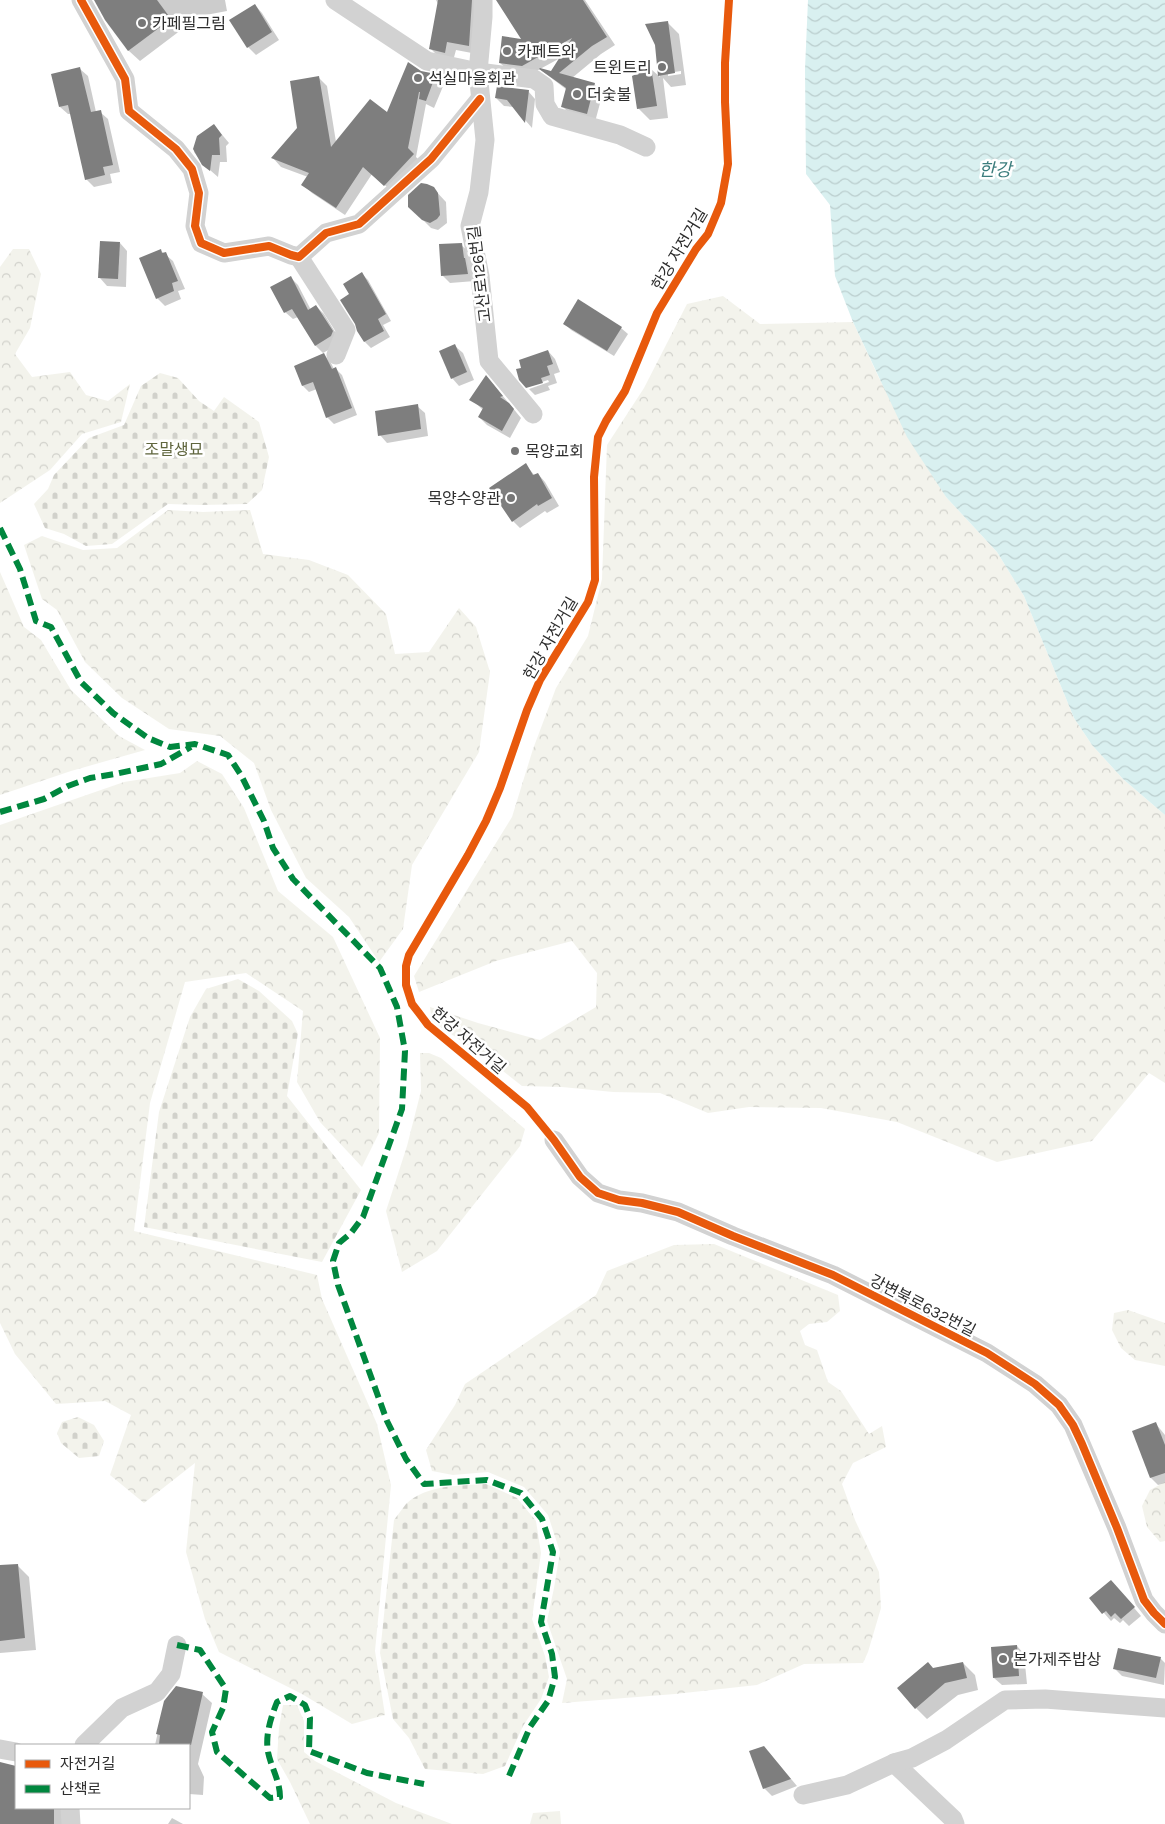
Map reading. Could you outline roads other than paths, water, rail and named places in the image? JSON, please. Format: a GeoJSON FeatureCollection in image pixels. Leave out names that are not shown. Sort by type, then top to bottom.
{"type":"FeatureCollection","features":[{"type":"Feature","properties":{"kind":"street"},"geometry":{"type":"LineString","coordinates":[[81,0],[125,79],[129,111],[176,149],[192,169],[199,193],[195,226],[201,243],[224,253],[269,246],[300,257],[346,330],[336,355]]}},
{"type":"Feature","properties":{"kind":"street"},"geometry":{"type":"LineString","coordinates":[[335,0],[427,61],[478,72],[534,79],[544,86],[545,104],[552,116],[620,134],[646,147]]}},
{"type":"Feature","properties":{"kind":"street","name":"고산로126번길"},"geometry":{"type":"LineString","coordinates":[[483,0],[478,72],[486,140],[479,192],[470,226],[480,276],[489,361],[533,414]]}},
{"type":"Feature","properties":{"kind":"street"},"geometry":{"type":"LineString","coordinates":[[300,257],[326,233],[359,224],[431,159],[480,99]]}},
{"type":"Feature","properties":{"kind":"street","name":"강변북로632번길"},"geometry":{"type":"LineString","coordinates":[[554,1140],[580,1177],[598,1193],[619,1200],[658,1206],[685,1214],[733,1236],[833,1275],[987,1353],[1034,1384],[1059,1404],[1073,1425],[1117,1528],[1144,1600],[1165,1624]]}},
{"type":"Feature","properties":{"kind":"street"},"geometry":{"type":"LineString","coordinates":[[85,1744],[122,1708],[157,1692],[171,1674],[177,1645]]}},
{"type":"Feature","properties":{"kind":"street"},"geometry":{"type":"LineString","coordinates":[[803,1794],[847,1785],[912,1758],[946,1740],[1005,1700],[1045,1699],[1165,1708]]}},
{"type":"Feature","properties":{"kind":"street"},"geometry":{"type":"LineString","coordinates":[[0,1749],[15,1752]]}},
{"type":"Feature","properties":{"kind":"street"},"geometry":{"type":"LineString","coordinates":[[894,1764],[953,1819],[955,1824]]}},
{"type":"Feature","properties":{"kind":"street"},"geometry":{"type":"LineString","coordinates":[[70,1809],[70,1824]]}},
{"type":"Feature","properties":{"kind":"water","name":"한강"},"geometry":{"type":"Polygon","coordinates":[[[808,0],[1165,0],[1165,815],[1123,779],[1092,745],[1074,718],[1024,596],[997,552],[946,497],[907,437],[853,322],[835,276],[830,205],[806,174],[805,69],[808,0]]]}},
{"type":"Feature","properties":{"kind":"place","name":"카페필그림"},"geometry":{"type":"Point","coordinates":[142,23]}},
{"type":"Feature","properties":{"kind":"place","name":"카페트와"},"geometry":{"type":"Point","coordinates":[507,51]}},
{"type":"Feature","properties":{"kind":"place","name":"트윈트리"},"geometry":{"type":"Point","coordinates":[662,67]}},
{"type":"Feature","properties":{"kind":"place","name":"석실마을회관"},"geometry":{"type":"Point","coordinates":[418,78]}},
{"type":"Feature","properties":{"kind":"place","name":"더숯불"},"geometry":{"type":"Point","coordinates":[577,94]}},
{"type":"Feature","properties":{"kind":"place","name":"목양교회"},"geometry":{"type":"Point","coordinates":[515,451]}},
{"type":"Feature","properties":{"kind":"place","name":"목양수양관"},"geometry":{"type":"Point","coordinates":[511,498]}},
{"type":"Feature","properties":{"kind":"place","name":"본가제주밥상"},"geometry":{"type":"Point","coordinates":[1003,1659]}},
{"type":"Feature","properties":{"kind":"park label","name":"조말생묘"},"geometry":{"type":"Point","coordinates":[174,449]}}]}
